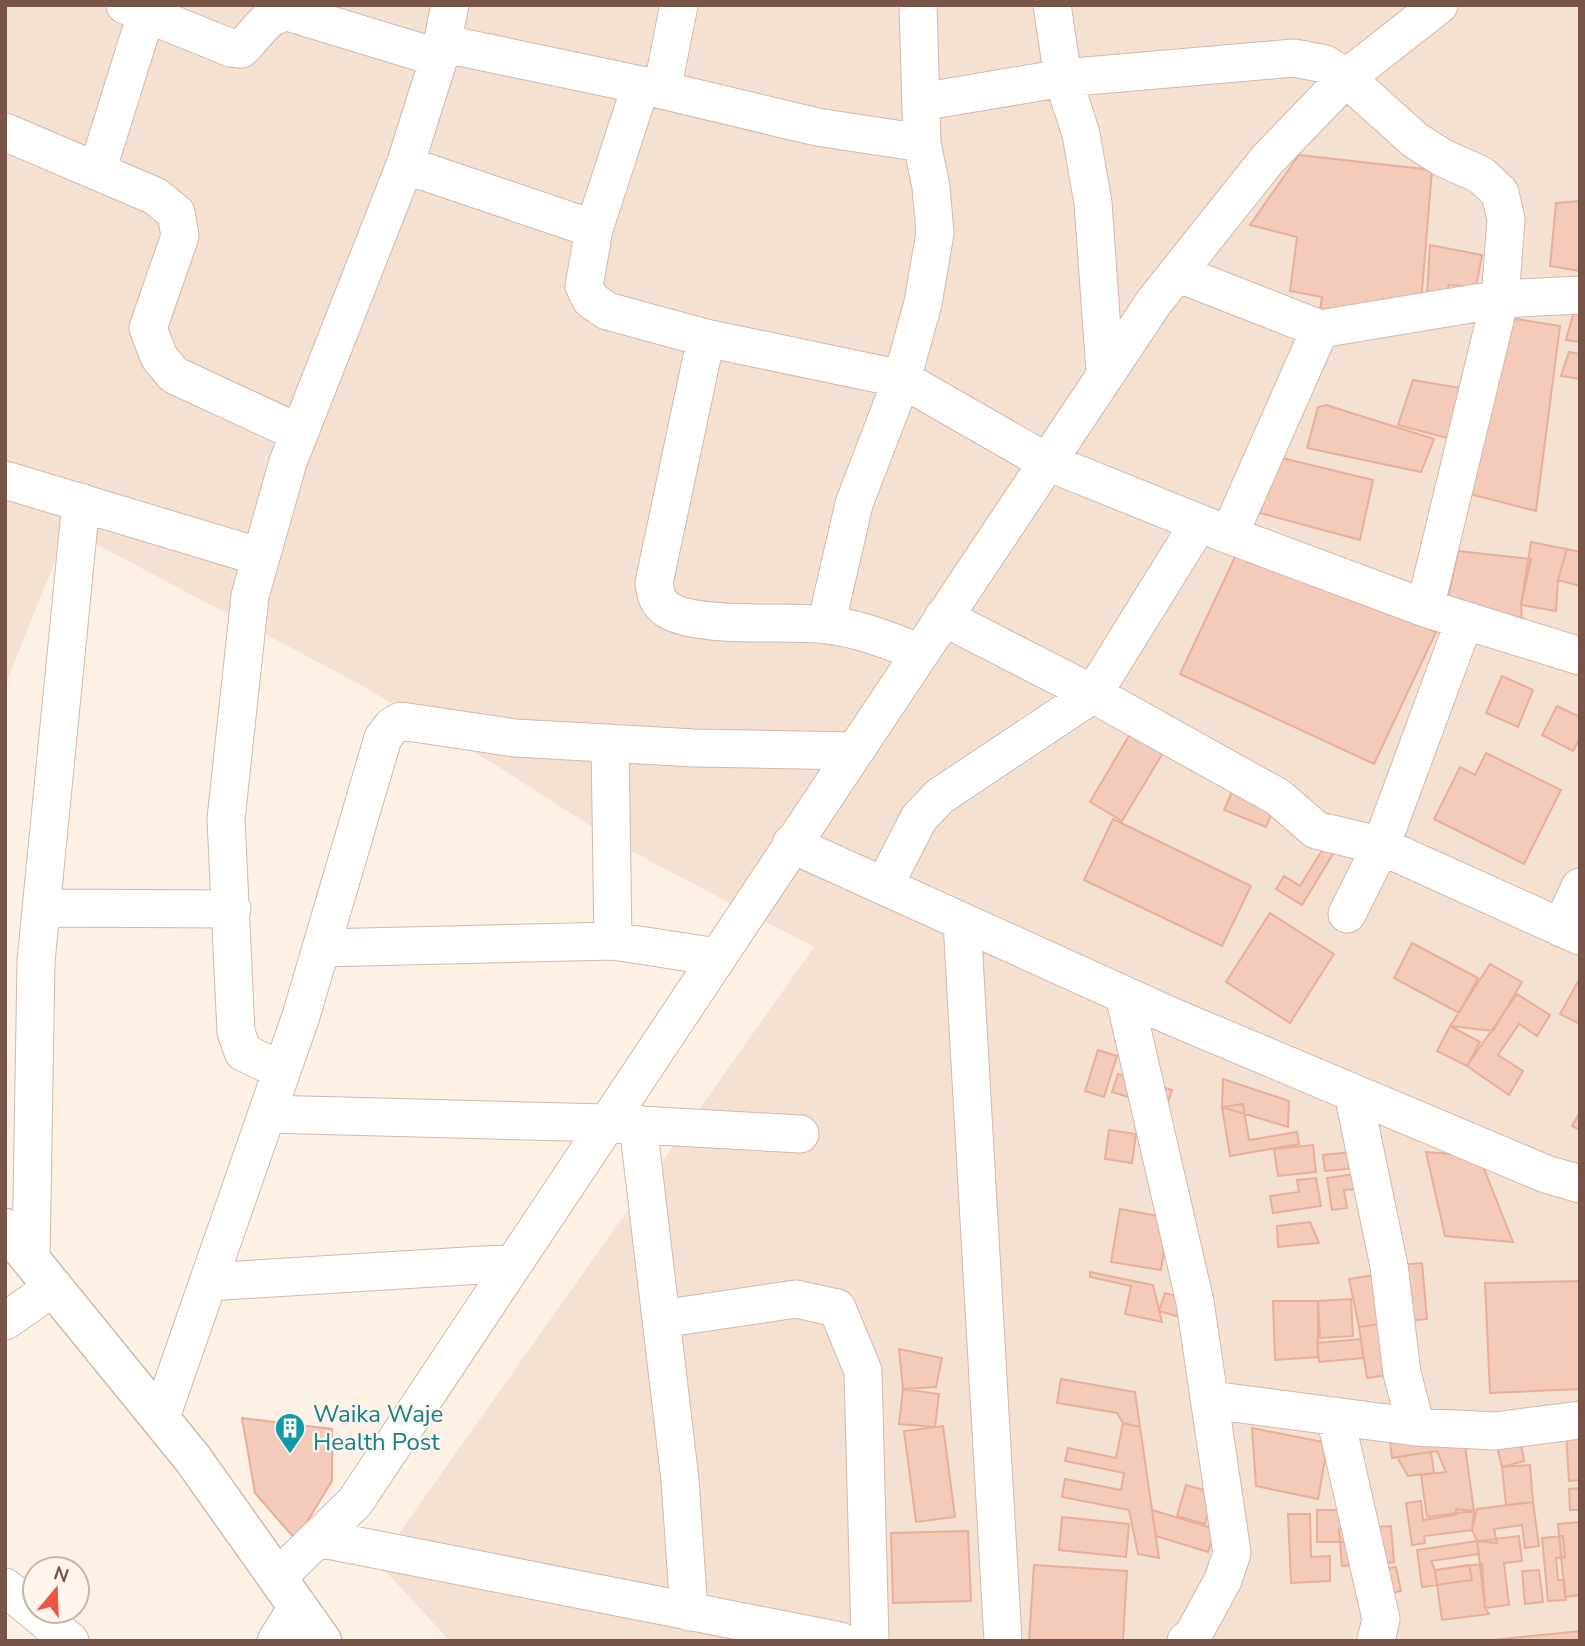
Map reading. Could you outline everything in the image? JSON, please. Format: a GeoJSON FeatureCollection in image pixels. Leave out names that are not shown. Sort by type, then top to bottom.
{"type":"FeatureCollection","features":[{"type":"Feature","properties":{"kind":"street"},"geometry":{"type":"LineString","coordinates":[[282,1071],[243,1052],[236,1032],[226,819],[249,609],[288,462],[405,165],[440,51],[450,5]]}},
{"type":"Feature","properties":{"kind":"street"},"geometry":{"type":"LineString","coordinates":[[679,5],[652,88],[594,229],[584,286],[591,300],[607,311],[706,338],[902,379],[1045,461],[1214,529],[1425,608],[1580,656]]}},
{"type":"Feature","properties":{"kind":"street"},"geometry":{"type":"LineString","coordinates":[[826,625],[854,503],[902,379],[923,303],[935,233],[931,187],[922,144],[918,5]]}},
{"type":"Feature","properties":{"kind":"street"},"geometry":{"type":"LineString","coordinates":[[1052,5],[1063,78],[1081,134],[1093,203],[1105,372]]}},
{"type":"Feature","properties":{"kind":"street"},"geometry":{"type":"LineString","coordinates":[[276,1641],[288,1592],[318,1538],[355,1502],[513,1263],[622,1124],[717,957],[1105,372],[1177,273],[1267,159],[1346,78],[1438,5]]}},
{"type":"Feature","properties":{"kind":"street"},"geometry":{"type":"LineString","coordinates":[[97,172],[140,8],[241,49],[266,21],[277,13],[288,12],[440,51],[652,88],[817,127],[922,144]]}},
{"type":"Feature","properties":{"kind":"street"},"geometry":{"type":"LineString","coordinates":[[921,102],[1063,78],[1294,58],[1325,64],[1346,78],[1415,140],[1443,158],[1481,175],[1500,193],[1506,219],[1500,299],[1425,608]]}},
{"type":"Feature","properties":{"kind":"street"},"geometry":{"type":"LineString","coordinates":[[5,132],[155,196],[176,213],[180,236],[149,328],[159,357],[174,375],[299,433]]}},
{"type":"Feature","properties":{"kind":"street"},"geometry":{"type":"LineString","coordinates":[[405,165],[594,229]]}},
{"type":"Feature","properties":{"kind":"street"},"geometry":{"type":"LineString","coordinates":[[1177,273],[1320,329],[1500,299],[1580,295]]}},
{"type":"Feature","properties":{"kind":"street"},"geometry":{"type":"LineString","coordinates":[[884,886],[919,818],[940,796],[1093,694],[1214,529],[1320,329]]}},
{"type":"Feature","properties":{"kind":"street"},"geometry":{"type":"LineString","coordinates":[[706,338],[654,583],[657,600],[668,610],[692,618],[826,625],[853,629],[919,652]]}},
{"type":"Feature","properties":{"kind":"street"},"geometry":{"type":"LineString","coordinates":[[5,480],[261,557]]}},
{"type":"Feature","properties":{"kind":"street"},"geometry":{"type":"LineString","coordinates":[[5,1321],[43,1274],[36,961],[81,502]]}},
{"type":"Feature","properties":{"kind":"street"},"geometry":{"type":"LineString","coordinates":[[943,617],[1093,694],[1278,797],[1316,830],[1381,846],[1570,932],[1580,887]]}},
{"type":"Feature","properties":{"kind":"street"},"geometry":{"type":"LineString","coordinates":[[1348,914],[1381,846],[1464,622]]}},
{"type":"Feature","properties":{"kind":"street"},"geometry":{"type":"LineString","coordinates":[[161,1417],[282,1071],[383,738],[392,726],[401,721],[515,738],[853,751]]}},
{"type":"Feature","properties":{"kind":"street"},"geometry":{"type":"LineString","coordinates":[[610,743],[613,941]]}},
{"type":"Feature","properties":{"kind":"street"},"geometry":{"type":"LineString","coordinates":[[791,845],[1124,995],[1546,1174],[1580,1184]]}},
{"type":"Feature","properties":{"kind":"street"},"geometry":{"type":"LineString","coordinates":[[41,908],[232,909]]}},
{"type":"Feature","properties":{"kind":"street"},"geometry":{"type":"LineString","coordinates":[[962,922],[1003,1641]]}},
{"type":"Feature","properties":{"kind":"street"},"geometry":{"type":"LineString","coordinates":[[321,948],[613,941],[717,957]]}},
{"type":"Feature","properties":{"kind":"street"},"geometry":{"type":"LineString","coordinates":[[1124,995],[1195,1302],[1232,1553],[1223,1580],[1193,1635],[1186,1641]]}},
{"type":"Feature","properties":{"kind":"street"},"geometry":{"type":"LineString","coordinates":[[1353,1093],[1390,1266],[1402,1373],[1416,1427]]}},
{"type":"Feature","properties":{"kind":"street"},"geometry":{"type":"LineString","coordinates":[[267,1114],[622,1124],[800,1134]]}},
{"type":"Feature","properties":{"kind":"street"},"geometry":{"type":"LineString","coordinates":[[622,1124],[661,1319],[680,1480],[689,1612]]}},
{"type":"Feature","properties":{"kind":"street"},"geometry":{"type":"LineString","coordinates":[[5,1228],[161,1417],[322,1641]]}},
{"type":"Feature","properties":{"kind":"street"},"geometry":{"type":"LineString","coordinates":[[208,1282],[513,1263]]}},
{"type":"Feature","properties":{"kind":"street"},"geometry":{"type":"LineString","coordinates":[[661,1319],[796,1299],[836,1308],[863,1371],[870,1641]]}},
{"type":"Feature","properties":{"kind":"street"},"geometry":{"type":"LineString","coordinates":[[1211,1399],[1416,1427],[1495,1430],[1580,1420]]}},
{"type":"Feature","properties":{"kind":"street"},"geometry":{"type":"LineString","coordinates":[[1335,1416],[1381,1619],[1376,1641]]}},
{"type":"Feature","properties":{"kind":"street"},"geometry":{"type":"LineString","coordinates":[[318,1538],[840,1641]]}},
{"type":"Feature","properties":{"kind":"street"},"geometry":{"type":"LineString","coordinates":[[5,1587],[70,1641]]}},
{"type":"Feature","properties":{"kind":"shaded area"},"geometry":{"type":"Polygon","coordinates":[[[5,5],[1580,5],[1580,1641],[450,1641],[378,1563],[814,947],[623,847],[497,766],[359,684],[68,529],[5,686],[5,5]]]}},
{"type":"Feature","properties":{"kind":"building"},"geometry":{"type":"Polygon","coordinates":[[[1299,155],[1432,170],[1421,303],[1320,310],[1322,297],[1290,291],[1297,237],[1250,225],[1299,155]]]}},
{"type":"Feature","properties":{"kind":"building"},"geometry":{"type":"Polygon","coordinates":[[[1580,201],[1580,271],[1550,266],[1556,203],[1580,201]]]}},
{"type":"Feature","properties":{"kind":"building"},"geometry":{"type":"Polygon","coordinates":[[[1430,245],[1482,255],[1476,287],[1449,285],[1445,297],[1427,295],[1430,245]]]}},
{"type":"Feature","properties":{"kind":"building"},"geometry":{"type":"Polygon","coordinates":[[[1576,304],[1580,305],[1580,342],[1566,340],[1576,304]]]}},
{"type":"Feature","properties":{"kind":"building"},"geometry":{"type":"Polygon","coordinates":[[[1503,317],[1560,326],[1536,511],[1466,493],[1503,317]]]}},
{"type":"Feature","properties":{"kind":"building"},"geometry":{"type":"Polygon","coordinates":[[[1569,352],[1580,354],[1580,379],[1561,376],[1569,352]]]}},
{"type":"Feature","properties":{"kind":"building"},"geometry":{"type":"Polygon","coordinates":[[[1413,380],[1466,389],[1451,439],[1398,425],[1413,380]]]}},
{"type":"Feature","properties":{"kind":"building"},"geometry":{"type":"Polygon","coordinates":[[[1326,405],[1434,439],[1421,472],[1307,448],[1318,407],[1326,405]]]}},
{"type":"Feature","properties":{"kind":"building"},"geometry":{"type":"Polygon","coordinates":[[[1278,457],[1373,480],[1360,540],[1260,513],[1278,457]]]}},
{"type":"Feature","properties":{"kind":"building"},"geometry":{"type":"Polygon","coordinates":[[[1242,542],[1436,632],[1374,764],[1180,674],[1242,542]]]}},
{"type":"Feature","properties":{"kind":"building"},"geometry":{"type":"Polygon","coordinates":[[[1531,542],[1567,549],[1558,580],[1556,611],[1521,605],[1531,542]]]}},
{"type":"Feature","properties":{"kind":"building"},"geometry":{"type":"Polygon","coordinates":[[[1567,549],[1580,552],[1580,586],[1558,580],[1567,549]]]}},
{"type":"Feature","properties":{"kind":"building"},"geometry":{"type":"Polygon","coordinates":[[[1458,551],[1531,559],[1521,605],[1522,628],[1446,607],[1458,551]]]}},
{"type":"Feature","properties":{"kind":"building"},"geometry":{"type":"Polygon","coordinates":[[[1502,676],[1533,690],[1518,727],[1486,713],[1502,676]]]}},
{"type":"Feature","properties":{"kind":"building"},"geometry":{"type":"Polygon","coordinates":[[[1557,706],[1580,717],[1580,738],[1573,751],[1542,735],[1557,706]]]}},
{"type":"Feature","properties":{"kind":"building"},"geometry":{"type":"Polygon","coordinates":[[[1130,734],[1163,753],[1122,821],[1090,802],[1130,734]]]}},
{"type":"Feature","properties":{"kind":"building"},"geometry":{"type":"Polygon","coordinates":[[[1486,753],[1561,790],[1524,864],[1434,819],[1460,767],[1475,775],[1486,753]]]}},
{"type":"Feature","properties":{"kind":"building"},"geometry":{"type":"Polygon","coordinates":[[[1237,780],[1278,797],[1266,827],[1224,810],[1237,780]]]}},
{"type":"Feature","properties":{"kind":"building"},"geometry":{"type":"Polygon","coordinates":[[[1113,819],[1251,886],[1222,946],[1084,880],[1113,819]]]}},
{"type":"Feature","properties":{"kind":"building"},"geometry":{"type":"Polygon","coordinates":[[[1327,842],[1339,844],[1302,905],[1276,889],[1284,876],[1300,886],[1327,842]]]}},
{"type":"Feature","properties":{"kind":"building"},"geometry":{"type":"Polygon","coordinates":[[[1270,913],[1334,954],[1290,1023],[1226,982],[1270,913]]]}},
{"type":"Feature","properties":{"kind":"building"},"geometry":{"type":"Polygon","coordinates":[[[1412,943],[1478,978],[1459,1013],[1394,978],[1412,943]]]}},
{"type":"Feature","properties":{"kind":"building"},"geometry":{"type":"Polygon","coordinates":[[[1490,964],[1522,982],[1493,1031],[1450,1026],[1490,964]]]}},
{"type":"Feature","properties":{"kind":"building"},"geometry":{"type":"Polygon","coordinates":[[[1580,978],[1580,1024],[1560,1014],[1580,978]]]}},
{"type":"Feature","properties":{"kind":"building"},"geometry":{"type":"Polygon","coordinates":[[[1517,994],[1550,1015],[1537,1036],[1519,1024],[1498,1055],[1523,1071],[1509,1095],[1467,1066],[1517,994]]]}},
{"type":"Feature","properties":{"kind":"building"},"geometry":{"type":"Polygon","coordinates":[[[1450,1026],[1480,1042],[1467,1066],[1437,1051],[1450,1026]]]}},
{"type":"Feature","properties":{"kind":"building"},"geometry":{"type":"Polygon","coordinates":[[[1098,1050],[1117,1056],[1104,1097],[1085,1091],[1098,1050]]]}},
{"type":"Feature","properties":{"kind":"building"},"geometry":{"type":"Polygon","coordinates":[[[1118,1074],[1172,1090],[1166,1108],[1112,1092],[1118,1074]]]}},
{"type":"Feature","properties":{"kind":"building"},"geometry":{"type":"Polygon","coordinates":[[[1223,1079],[1289,1101],[1288,1127],[1222,1107],[1223,1079]]]}},
{"type":"Feature","properties":{"kind":"building"},"geometry":{"type":"Polygon","coordinates":[[[1243,1104],[1249,1140],[1297,1132],[1299,1144],[1230,1156],[1222,1107],[1243,1104]]]}},
{"type":"Feature","properties":{"kind":"building"},"geometry":{"type":"Polygon","coordinates":[[[1580,1112],[1580,1130],[1572,1126],[1580,1112]]]}},
{"type":"Feature","properties":{"kind":"building"},"geometry":{"type":"Polygon","coordinates":[[[1109,1130],[1136,1134],[1132,1163],[1105,1159],[1109,1130]]]}},
{"type":"Feature","properties":{"kind":"building"},"geometry":{"type":"Polygon","coordinates":[[[1313,1145],[1316,1172],[1278,1176],[1274,1149],[1313,1145]]]}},
{"type":"Feature","properties":{"kind":"building"},"geometry":{"type":"Polygon","coordinates":[[[1352,1152],[1358,1168],[1325,1171],[1323,1155],[1352,1152]]]}},
{"type":"Feature","properties":{"kind":"building"},"geometry":{"type":"Polygon","coordinates":[[[1426,1152],[1479,1156],[1513,1242],[1445,1236],[1426,1152]]]}},
{"type":"Feature","properties":{"kind":"building"},"geometry":{"type":"Polygon","coordinates":[[[1355,1174],[1357,1189],[1344,1190],[1347,1208],[1332,1210],[1327,1178],[1355,1174]]]}},
{"type":"Feature","properties":{"kind":"building"},"geometry":{"type":"Polygon","coordinates":[[[1316,1178],[1321,1206],[1273,1213],[1270,1196],[1299,1192],[1297,1180],[1316,1178]]]}},
{"type":"Feature","properties":{"kind":"building"},"geometry":{"type":"Polygon","coordinates":[[[1120,1209],[1169,1218],[1161,1270],[1111,1262],[1120,1209]]]}},
{"type":"Feature","properties":{"kind":"building"},"geometry":{"type":"Polygon","coordinates":[[[1310,1222],[1319,1243],[1278,1247],[1277,1226],[1310,1222]]]}},
{"type":"Feature","properties":{"kind":"building"},"geometry":{"type":"Polygon","coordinates":[[[1422,1263],[1427,1319],[1395,1322],[1389,1266],[1422,1263]]]}},
{"type":"Feature","properties":{"kind":"building"},"geometry":{"type":"Polygon","coordinates":[[[1090,1272],[1153,1285],[1162,1322],[1125,1314],[1131,1286],[1090,1277],[1090,1272]]]}},
{"type":"Feature","properties":{"kind":"building"},"geometry":{"type":"Polygon","coordinates":[[[1391,1272],[1395,1322],[1359,1327],[1349,1279],[1391,1272]]]}},
{"type":"Feature","properties":{"kind":"building"},"geometry":{"type":"Polygon","coordinates":[[[1580,1281],[1580,1389],[1490,1393],[1485,1283],[1580,1281]]]}},
{"type":"Feature","properties":{"kind":"building"},"geometry":{"type":"Polygon","coordinates":[[[1165,1293],[1195,1302],[1190,1320],[1159,1311],[1165,1293]]]}},
{"type":"Feature","properties":{"kind":"building"},"geometry":{"type":"Polygon","coordinates":[[[1351,1299],[1353,1336],[1320,1338],[1318,1301],[1351,1299]]]}},
{"type":"Feature","properties":{"kind":"building"},"geometry":{"type":"Polygon","coordinates":[[[1273,1301],[1318,1301],[1318,1357],[1275,1360],[1273,1301]]]}},
{"type":"Feature","properties":{"kind":"building"},"geometry":{"type":"Polygon","coordinates":[[[1394,1322],[1402,1373],[1367,1378],[1359,1327],[1394,1322]]]}},
{"type":"Feature","properties":{"kind":"building"},"geometry":{"type":"Polygon","coordinates":[[[1361,1339],[1363,1358],[1319,1362],[1317,1343],[1361,1339]]]}},
{"type":"Feature","properties":{"kind":"building"},"geometry":{"type":"Polygon","coordinates":[[[899,1349],[942,1358],[936,1387],[903,1389],[899,1349]]]}},
{"type":"Feature","properties":{"kind":"building"},"geometry":{"type":"Polygon","coordinates":[[[1061,1379],[1135,1392],[1140,1427],[1123,1423],[1117,1413],[1057,1403],[1061,1379]]]}},
{"type":"Feature","properties":{"kind":"building"},"geometry":{"type":"Polygon","coordinates":[[[903,1389],[939,1394],[935,1427],[899,1424],[903,1389]]]}},
{"type":"Feature","properties":{"kind":"building","name":"Waika Waje Health Post"},"geometry":{"type":"Polygon","coordinates":[[[242,1418],[332,1429],[332,1481],[296,1540],[255,1493],[242,1418]]]}},
{"type":"Feature","properties":{"kind":"building"},"geometry":{"type":"Polygon","coordinates":[[[1123,1423],[1140,1427],[1159,1558],[1138,1554],[1129,1510],[1062,1497],[1065,1479],[1121,1490],[1124,1473],[1065,1461],[1068,1448],[1116,1458],[1123,1423]]]}},
{"type":"Feature","properties":{"kind":"building"},"geometry":{"type":"Polygon","coordinates":[[[1462,1425],[1474,1511],[1427,1517],[1421,1475],[1446,1472],[1437,1451],[1392,1458],[1389,1435],[1462,1425]]]}},
{"type":"Feature","properties":{"kind":"building"},"geometry":{"type":"Polygon","coordinates":[[[943,1426],[955,1517],[916,1522],[904,1431],[943,1426]]]}},
{"type":"Feature","properties":{"kind":"building"},"geometry":{"type":"Polygon","coordinates":[[[1252,1428],[1328,1443],[1318,1499],[1256,1486],[1252,1428]]]}},
{"type":"Feature","properties":{"kind":"building"},"geometry":{"type":"Polygon","coordinates":[[[1566,1432],[1580,1432],[1580,1480],[1569,1481],[1566,1432]]]}},
{"type":"Feature","properties":{"kind":"building"},"geometry":{"type":"Polygon","coordinates":[[[1520,1438],[1524,1461],[1502,1467],[1496,1442],[1520,1438]]]}},
{"type":"Feature","properties":{"kind":"building"},"geometry":{"type":"Polygon","coordinates":[[[1431,1452],[1434,1473],[1408,1476],[1397,1457],[1431,1452]]]}},
{"type":"Feature","properties":{"kind":"building"},"geometry":{"type":"Polygon","coordinates":[[[1530,1465],[1533,1502],[1506,1505],[1502,1467],[1530,1465]]]}},
{"type":"Feature","properties":{"kind":"building"},"geometry":{"type":"Polygon","coordinates":[[[1186,1485],[1214,1493],[1205,1524],[1177,1516],[1186,1485]]]}},
{"type":"Feature","properties":{"kind":"building"},"geometry":{"type":"Polygon","coordinates":[[[1580,1488],[1580,1510],[1570,1510],[1569,1489],[1580,1488]]]}},
{"type":"Feature","properties":{"kind":"building"},"geometry":{"type":"Polygon","coordinates":[[[1421,1501],[1423,1520],[1456,1515],[1456,1509],[1474,1511],[1472,1530],[1424,1536],[1425,1543],[1412,1545],[1406,1503],[1421,1501]]]}},
{"type":"Feature","properties":{"kind":"building"},"geometry":{"type":"Polygon","coordinates":[[[1533,1502],[1539,1546],[1525,1548],[1522,1525],[1494,1529],[1497,1543],[1477,1541],[1472,1530],[1477,1509],[1533,1502]]]}},
{"type":"Feature","properties":{"kind":"building"},"geometry":{"type":"Polygon","coordinates":[[[1152,1510],[1215,1529],[1208,1552],[1156,1536],[1152,1510]]]}},
{"type":"Feature","properties":{"kind":"building"},"geometry":{"type":"Polygon","coordinates":[[[1317,1510],[1365,1510],[1365,1542],[1317,1542],[1317,1510]]]}},
{"type":"Feature","properties":{"kind":"building"},"geometry":{"type":"Polygon","coordinates":[[[1288,1514],[1310,1514],[1311,1557],[1330,1556],[1330,1581],[1291,1583],[1288,1514]]]}},
{"type":"Feature","properties":{"kind":"building"},"geometry":{"type":"Polygon","coordinates":[[[1062,1517],[1129,1524],[1126,1557],[1059,1550],[1062,1517]]]}},
{"type":"Feature","properties":{"kind":"building"},"geometry":{"type":"Polygon","coordinates":[[[1580,1522],[1580,1595],[1565,1597],[1558,1524],[1580,1522]]]}},
{"type":"Feature","properties":{"kind":"building"},"geometry":{"type":"Polygon","coordinates":[[[1391,1526],[1394,1562],[1342,1566],[1339,1529],[1391,1526]]]}},
{"type":"Feature","properties":{"kind":"building"},"geometry":{"type":"Polygon","coordinates":[[[968,1531],[971,1601],[893,1603],[891,1533],[968,1531]]]}},
{"type":"Feature","properties":{"kind":"building"},"geometry":{"type":"Polygon","coordinates":[[[1519,1536],[1522,1561],[1504,1563],[1509,1605],[1485,1608],[1477,1541],[1519,1536]]]}},
{"type":"Feature","properties":{"kind":"building"},"geometry":{"type":"Polygon","coordinates":[[[1563,1536],[1565,1557],[1556,1558],[1558,1580],[1564,1580],[1566,1600],[1548,1601],[1542,1538],[1563,1536]]]}},
{"type":"Feature","properties":{"kind":"building"},"geometry":{"type":"Polygon","coordinates":[[[1477,1541],[1479,1554],[1431,1561],[1435,1570],[1469,1565],[1472,1580],[1422,1587],[1417,1550],[1477,1541]]]}},
{"type":"Feature","properties":{"kind":"building"},"geometry":{"type":"Polygon","coordinates":[[[1482,1564],[1485,1608],[1489,1614],[1442,1620],[1435,1570],[1482,1564]]]}},
{"type":"Feature","properties":{"kind":"building"},"geometry":{"type":"Polygon","coordinates":[[[1034,1565],[1127,1571],[1123,1641],[1029,1641],[1034,1565]]]}},
{"type":"Feature","properties":{"kind":"building"},"geometry":{"type":"Polygon","coordinates":[[[1396,1567],[1401,1591],[1359,1600],[1354,1575],[1396,1567]]]}},
{"type":"Feature","properties":{"kind":"building"},"geometry":{"type":"Polygon","coordinates":[[[1539,1570],[1543,1602],[1525,1604],[1522,1571],[1539,1570]]]}},
{"type":"Feature","properties":{"kind":"building"},"geometry":{"type":"Polygon","coordinates":[[[1580,1631],[1580,1641],[1493,1640],[1580,1631]]]}},
{"type":"Feature","properties":{"kind":"place","name":"Waika Waje Health Post"},"geometry":{"type":"Point","coordinates":[290,1455]}}]}
